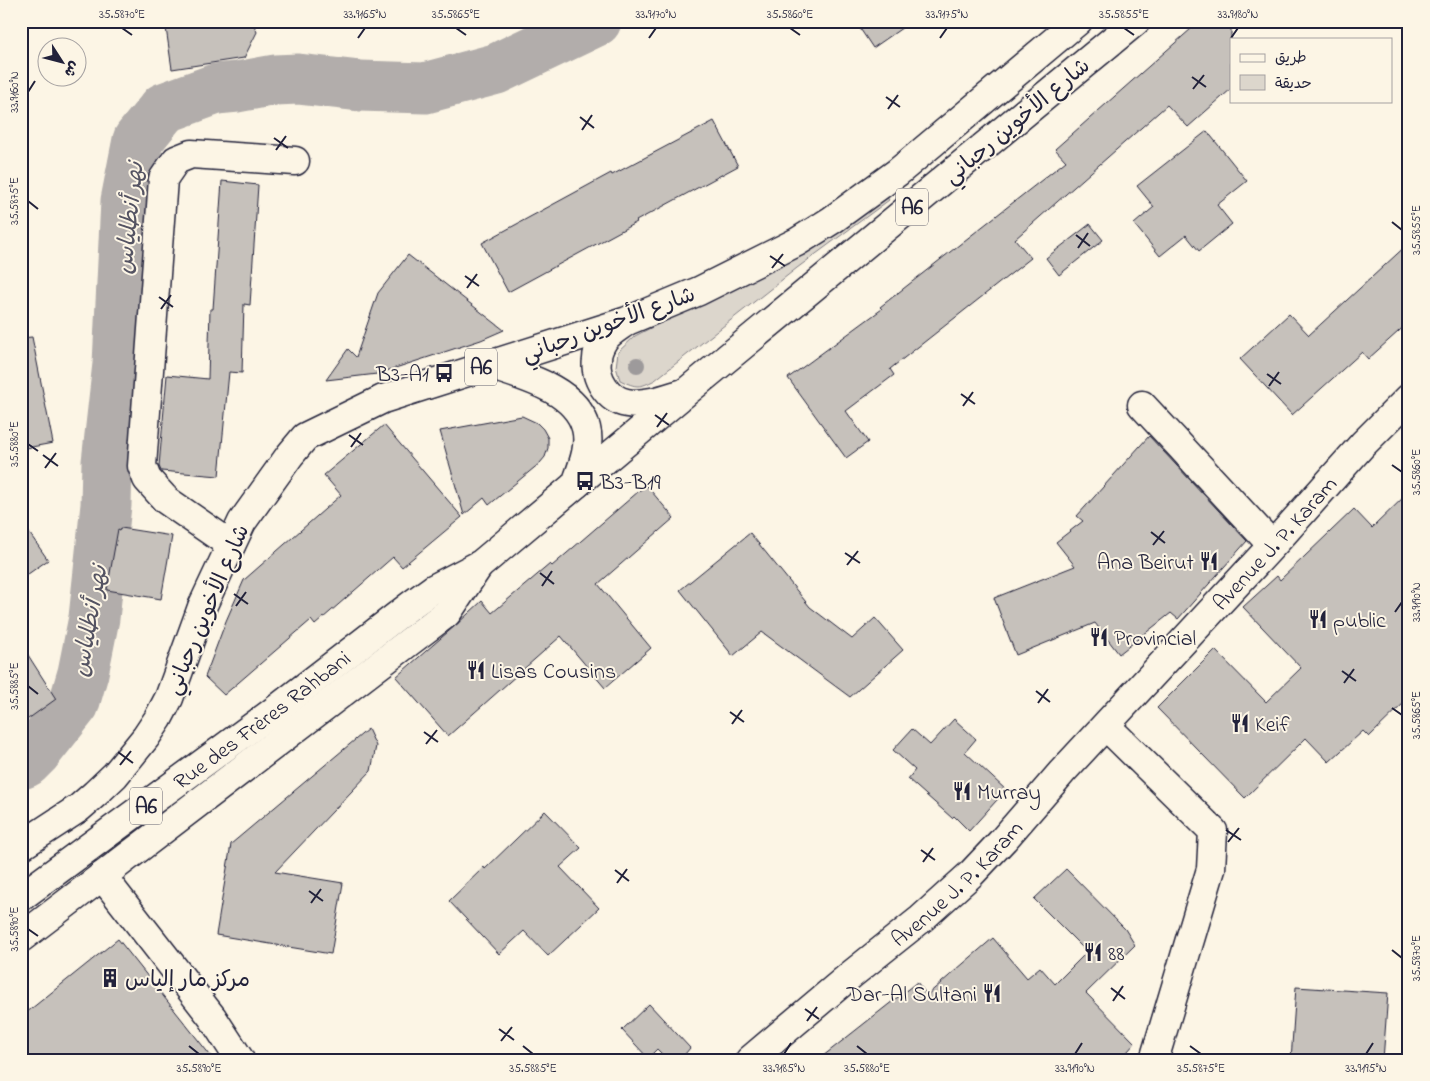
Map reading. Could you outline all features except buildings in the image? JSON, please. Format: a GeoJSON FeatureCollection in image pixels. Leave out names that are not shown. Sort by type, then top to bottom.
{"type":"FeatureCollection","features":[{"type":"Feature","properties":{"kind":"main road","name":"شارع الأخوين رحباني"},"geometry":{"type":"LineString","coordinates":[[23,842],[79,808],[115,775],[146,737],[169,698],[202,608],[242,522],[305,436],[383,399],[627,321],[699,292],[797,242],[832,220],[898,172],[1078,21]]}},
{"type":"Feature","properties":{"kind":"main road","name":"شارع الأخوين رحباني"},"geometry":{"type":"LineString","coordinates":[[480,564],[1136,21]]}},
{"type":"Feature","properties":{"kind":"main road"},"geometry":{"type":"LineString","coordinates":[[231,545],[166,500],[147,479],[142,466],[163,179],[176,160],[191,154],[295,161]]}},
{"type":"Feature","properties":{"kind":"main road"},"geometry":{"type":"LineString","coordinates":[[627,321],[605,339],[597,359],[597,370],[608,393],[625,403],[633,404],[664,399],[686,392]]}},
{"type":"Feature","properties":{"kind":"main road"},"geometry":{"type":"LineString","coordinates":[[489,365],[541,382],[562,395],[580,414],[586,428],[586,457],[576,484]]}},
{"type":"Feature","properties":{"kind":"main road","name":"Avenue J. P. Karam"},"geometry":{"type":"LineString","coordinates":[[750,1060],[971,874],[1363,444],[1409,398]]}},
{"type":"Feature","properties":{"kind":"main road"},"geometry":{"type":"LineString","coordinates":[[1142,405],[1272,546]]}},
{"type":"Feature","properties":{"kind":"main road"},"geometry":{"type":"LineString","coordinates":[[21,938],[448,612],[480,564]]}},
{"type":"Feature","properties":{"kind":"main road","name":"Rue des Frères Rahbani"},"geometry":{"type":"LineString","coordinates":[[21,897],[270,714],[433,589],[480,564]]}},
{"type":"Feature","properties":{"kind":"main road"},"geometry":{"type":"LineString","coordinates":[[1106,726],[1213,831],[1211,869],[1154,1060]]}},
{"type":"Feature","properties":{"kind":"main road"},"geometry":{"type":"LineString","coordinates":[[102,876],[212,1017],[240,1060]]}},
{"type":"Feature","properties":{"kind":"green space"},"geometry":{"type":"Polygon","coordinates":[[[884,193],[889,200],[797,268],[655,380],[638,386],[620,380],[616,367],[618,352],[635,336],[689,308],[884,193]]]}},
{"type":"Feature","properties":{"kind":"waterway","name":"نهر أنطلياس"},"geometry":{"type":"LineString","coordinates":[[21,764],[26,762],[36,752],[74,704],[83,673],[94,618],[106,505],[107,462],[118,364],[126,201],[138,140],[164,108],[216,89],[275,80],[298,79],[360,86],[425,88],[496,69],[596,21]]}},
{"type":"Feature","properties":{"kind":"place","name":"B3-A1"},"geometry":{"type":"Point","coordinates":[444,373]}},
{"type":"Feature","properties":{"kind":"place","name":"B3-B19"},"geometry":{"type":"Point","coordinates":[585,481]}},
{"type":"Feature","properties":{"kind":"place","name":"Ana Beirut"},"geometry":{"type":"Point","coordinates":[1209,561]}},
{"type":"Feature","properties":{"kind":"place","name":"public"},"geometry":{"type":"Point","coordinates":[1318,619]}},
{"type":"Feature","properties":{"kind":"place","name":"Provincial"},"geometry":{"type":"Point","coordinates":[1099,637]}},
{"type":"Feature","properties":{"kind":"place","name":"Lisas Cousins"},"geometry":{"type":"Point","coordinates":[476,670]}},
{"type":"Feature","properties":{"kind":"place","name":"Keif"},"geometry":{"type":"Point","coordinates":[1240,723]}},
{"type":"Feature","properties":{"kind":"place","name":"Murray"},"geometry":{"type":"Point","coordinates":[962,791]}},
{"type":"Feature","properties":{"kind":"place","name":"88"},"geometry":{"type":"Point","coordinates":[1093,952]}},
{"type":"Feature","properties":{"kind":"place","name":"مركز مار إلياس"},"geometry":{"type":"Point","coordinates":[110,978]}},
{"type":"Feature","properties":{"kind":"place","name":"Dar-Al Sultani"},"geometry":{"type":"Point","coordinates":[992,993]}}]}
